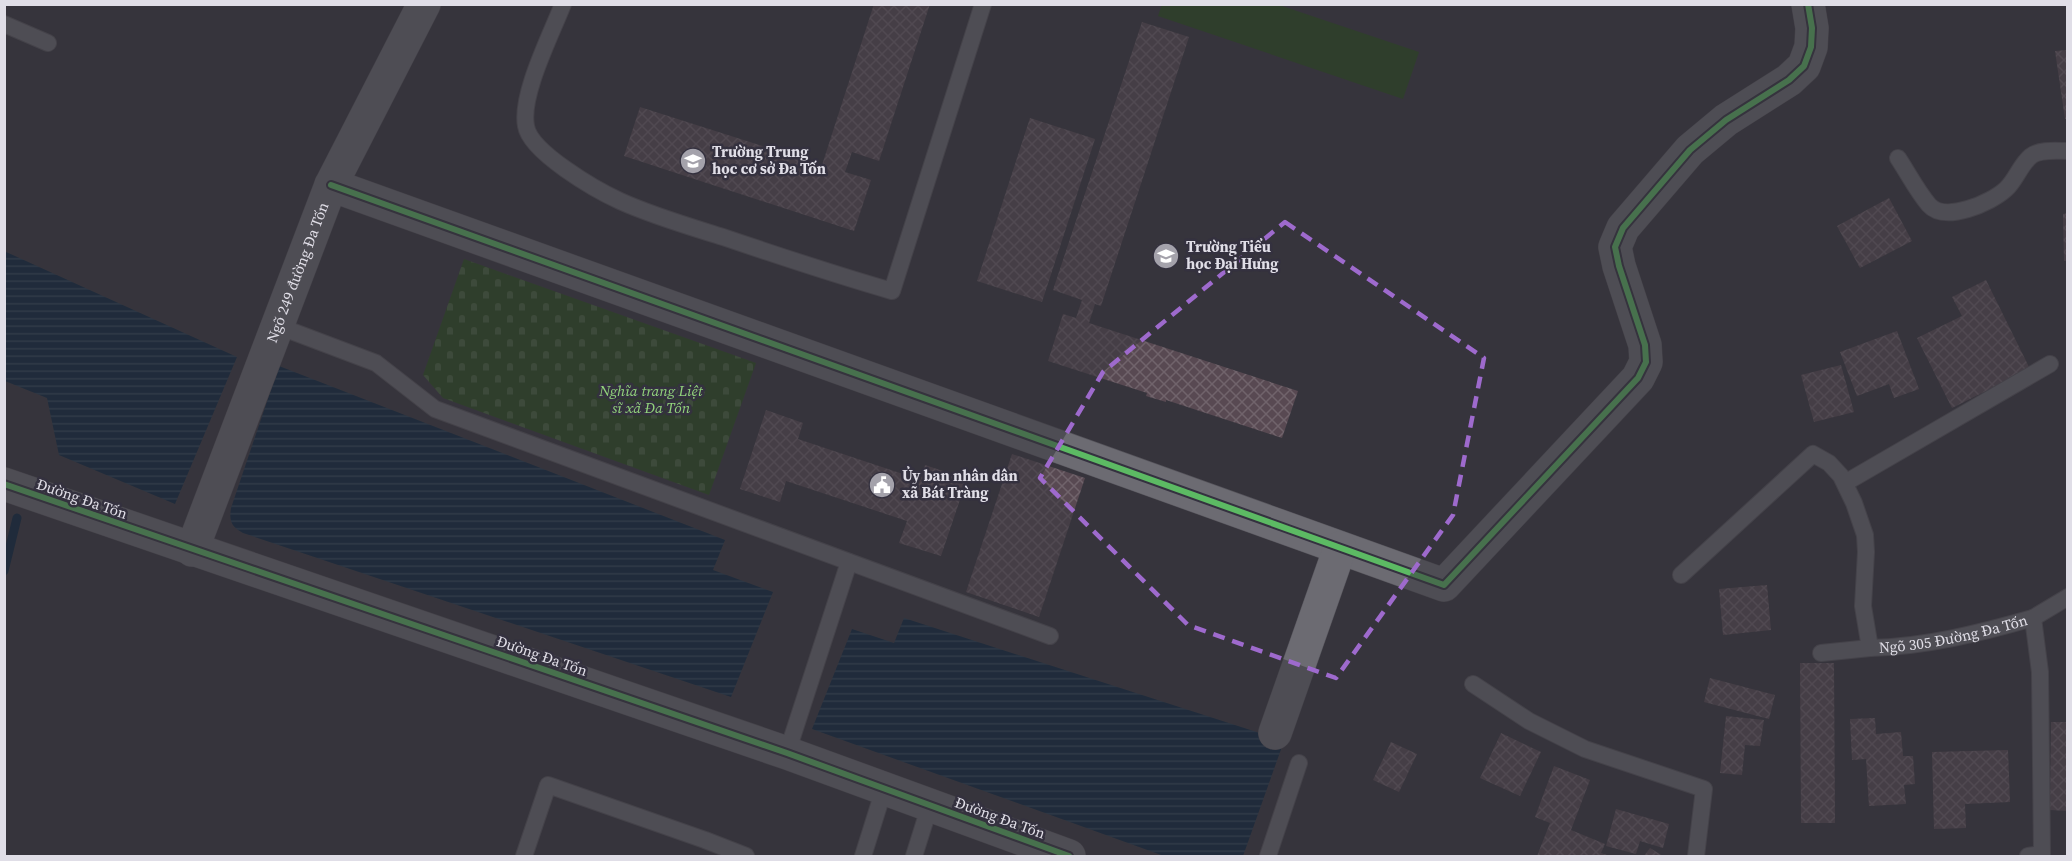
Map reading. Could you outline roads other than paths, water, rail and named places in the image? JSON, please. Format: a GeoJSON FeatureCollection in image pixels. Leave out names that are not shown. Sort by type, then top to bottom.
{"type":"FeatureCollection","features":[{"type":"Feature","properties":{"kind":"street","name":"Ngõ 249 đường Đa Tốn"},"geometry":{"type":"LineString","coordinates":[[192,549],[331,185],[424,4]]}},
{"type":"Feature","properties":{"kind":"street"},"geometry":{"type":"LineString","coordinates":[[331,185],[1444,585],[1638,378],[1646,362],[1646,345],[1619,266],[1615,247],[1623,228],[1689,150],[1726,120],[1789,80],[1804,66],[1811,47],[1812,28],[1808,4]]}},
{"type":"Feature","properties":{"kind":"street","name":"Đường Đa Tốn"},"geometry":{"type":"LineString","coordinates":[[4,484],[786,753],[1069,856]]}},
{"type":"Feature","properties":{"kind":"street"},"geometry":{"type":"LineString","coordinates":[[1275,733],[1340,548]]}},
{"type":"Feature","properties":{"kind":"lane"},"geometry":{"type":"LineString","coordinates":[[563,4],[534,76],[526,106],[525,127],[534,144],[562,166],[619,200],[734,241],[892,291],[983,4]]}},
{"type":"Feature","properties":{"kind":"lane"},"geometry":{"type":"LineString","coordinates":[[4,24],[48,43]]}},
{"type":"Feature","properties":{"kind":"lane"},"geometry":{"type":"LineString","coordinates":[[1898,158],[1930,206],[1940,211],[1951,212],[1976,206],[2006,190],[2032,155],[2044,152],[2067,152]]}},
{"type":"Feature","properties":{"kind":"lane"},"geometry":{"type":"LineString","coordinates":[[278,326],[376,363],[435,409],[1050,636]]}},
{"type":"Feature","properties":{"kind":"lane"},"geometry":{"type":"LineString","coordinates":[[1845,483],[2050,363]]}},
{"type":"Feature","properties":{"kind":"lane","name":"Ngõ 305 Đường Đa Tốn"},"geometry":{"type":"LineString","coordinates":[[1681,575],[1814,454],[1829,463],[1841,476],[1854,503],[1864,536],[1866,552],[1863,606],[1870,648],[1905,646],[1969,634],[2033,618],[2040,672],[2038,856]]}},
{"type":"Feature","properties":{"kind":"lane"},"geometry":{"type":"LineString","coordinates":[[786,753],[849,562]]}},
{"type":"Feature","properties":{"kind":"lane"},"geometry":{"type":"LineString","coordinates":[[2033,618],[2067,597]]}},
{"type":"Feature","properties":{"kind":"lane"},"geometry":{"type":"LineString","coordinates":[[1821,653],[1870,648]]}},
{"type":"Feature","properties":{"kind":"lane"},"geometry":{"type":"LineString","coordinates":[[1473,684],[1529,721],[1585,749],[1704,789],[1696,856]]}},
{"type":"Feature","properties":{"kind":"lane"},"geometry":{"type":"LineString","coordinates":[[1268,856],[1299,763]]}},
{"type":"Feature","properties":{"kind":"lane"},"geometry":{"type":"LineString","coordinates":[[524,856],[548,785],[725,853],[746,856]]}},
{"type":"Feature","properties":{"kind":"lane"},"geometry":{"type":"LineString","coordinates":[[863,856],[884,789]]}},
{"type":"Feature","properties":{"kind":"lane"},"geometry":{"type":"LineString","coordinates":[[914,856],[930,806]]}},
{"type":"Feature","properties":{"kind":"water"},"geometry":{"type":"Polygon","coordinates":[[[4,251],[237,357],[175,504],[59,455],[47,398],[5,381],[4,251]]]}},
{"type":"Feature","properties":{"kind":"water"},"geometry":{"type":"Polygon","coordinates":[[[279,366],[725,540],[713,570],[773,592],[731,697],[243,533],[232,523],[231,508],[279,366]]]}},
{"type":"Feature","properties":{"kind":"water"},"geometry":{"type":"Polygon","coordinates":[[[904,618],[1284,741],[1243,856],[1164,856],[812,729],[852,629],[894,643],[904,618]]]}},
{"type":"Feature","properties":{"kind":"waterway"},"geometry":{"type":"LineString","coordinates":[[4,571],[17,518]]}},
{"type":"Feature","properties":{"kind":"place","name":"Trường Trung học cơ sở Đa Tốn"},"geometry":{"type":"Point","coordinates":[693,161]}},
{"type":"Feature","properties":{"kind":"place","name":"Trường Tiểu học Đại Hưng"},"geometry":{"type":"Point","coordinates":[1166,256]}},
{"type":"Feature","properties":{"kind":"place","name":"Ủy ban nhân dân xã Bát Tràng"},"geometry":{"type":"Point","coordinates":[882,485]}},
{"type":"Feature","properties":{"kind":"park label","name":"Nghĩa trang Liệt sĩ xã Đa Tốn"},"geometry":{"type":"Point","coordinates":[651,400]}}]}
